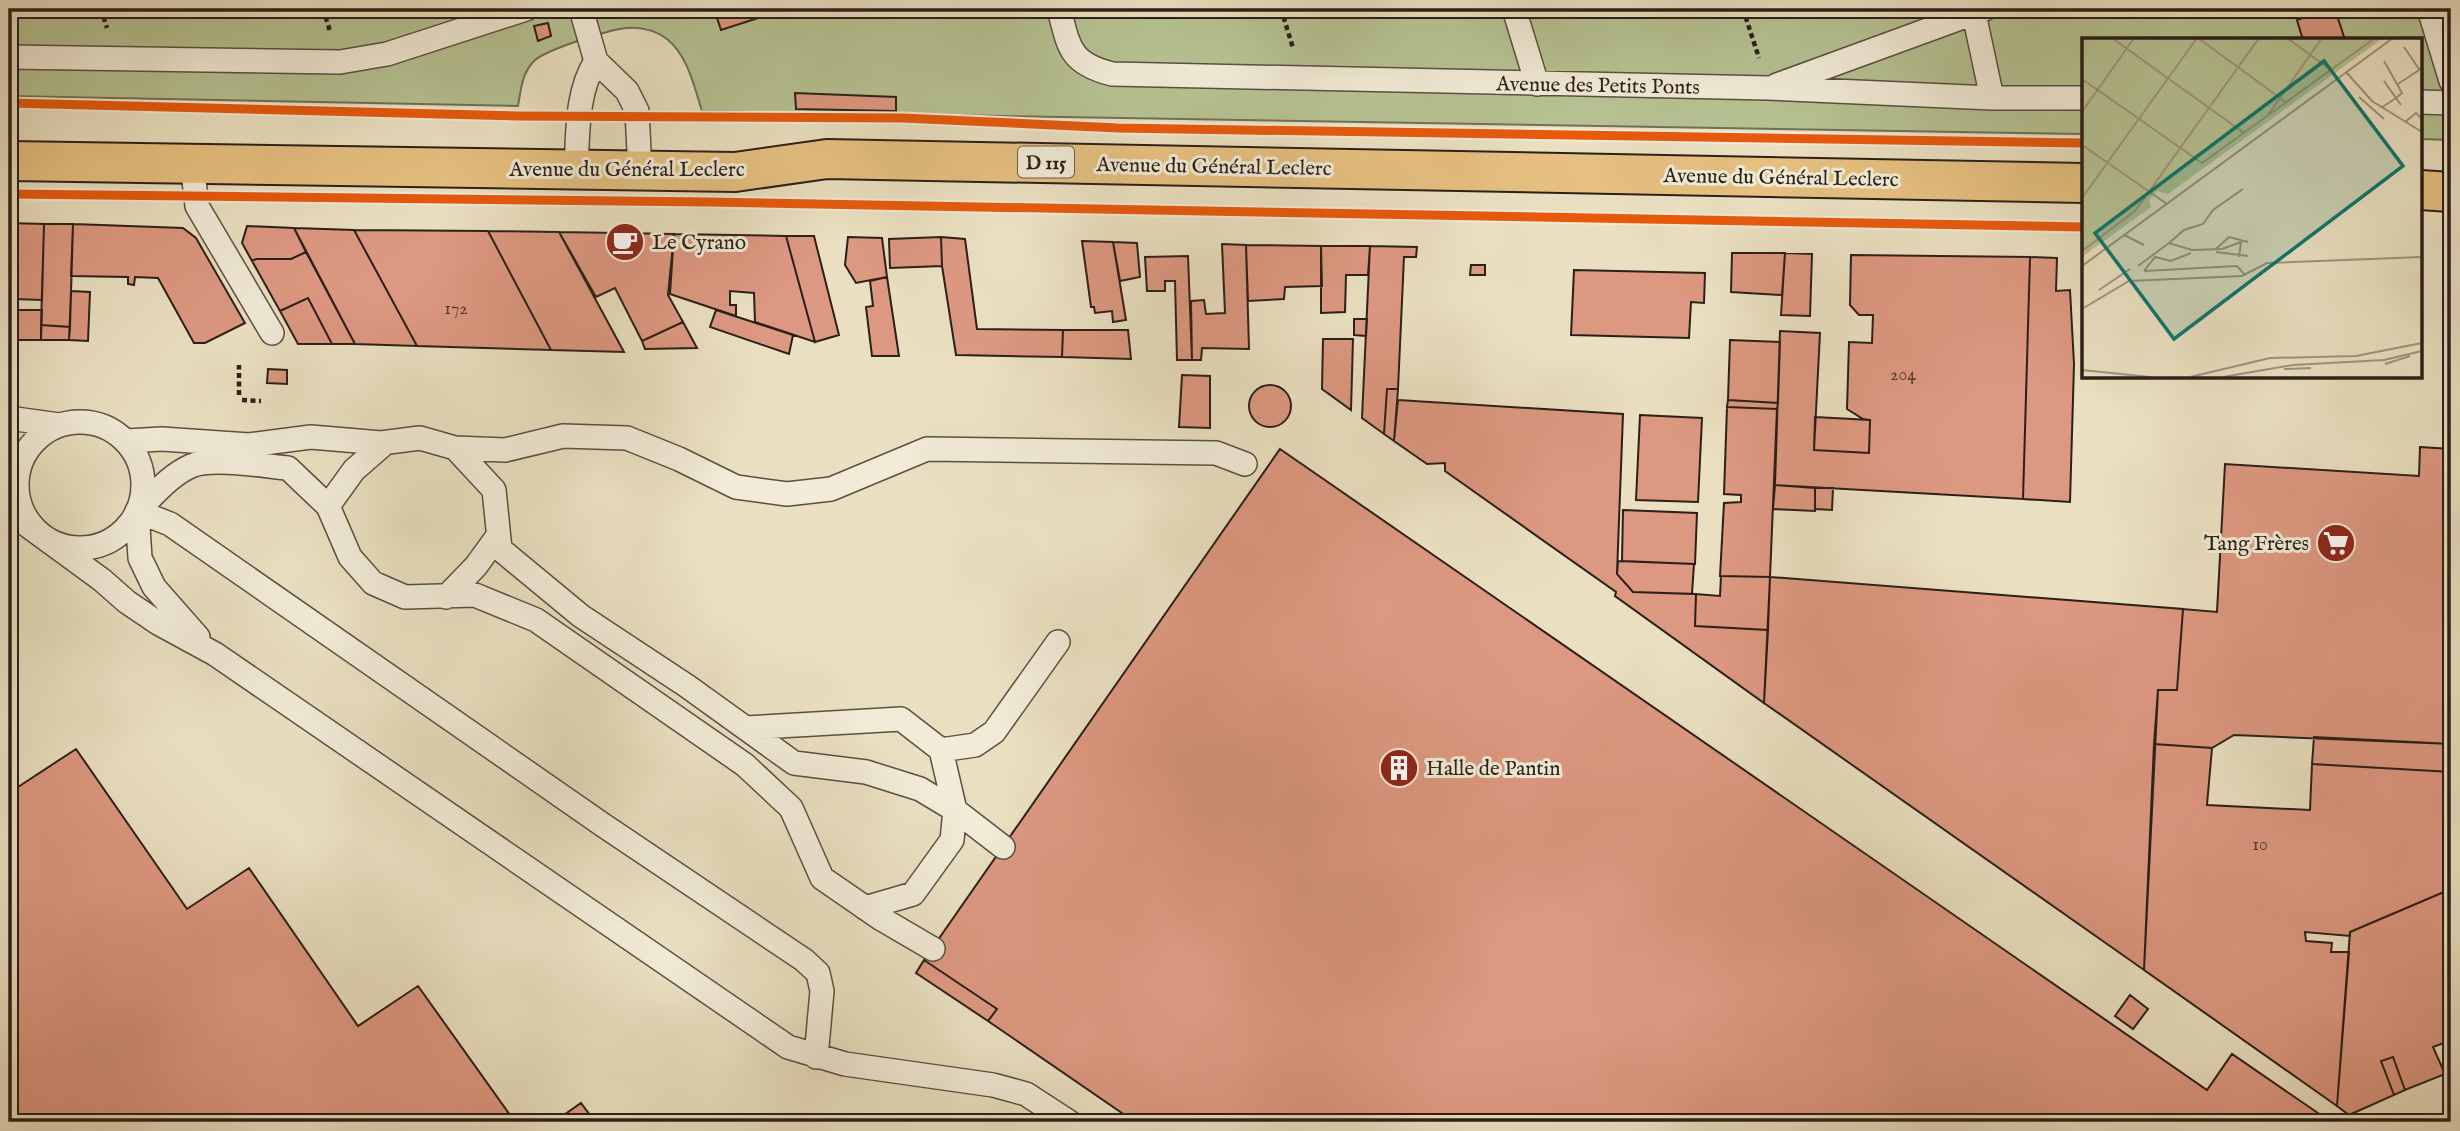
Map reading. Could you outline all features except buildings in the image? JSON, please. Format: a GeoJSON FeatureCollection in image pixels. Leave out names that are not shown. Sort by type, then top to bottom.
{"type":"FeatureCollection","features":[{"type":"Feature","properties":{"kind":"main road","name":"Avenue du Général Leclerc"},"geometry":{"type":"LineString","coordinates":[[9,161],[735,172],[827,159],[852,159],[2082,183]]}},
{"type":"Feature","properties":{"kind":"main road"},"geometry":{"type":"LineString","coordinates":[[2422,190],[2451,192]]}},
{"type":"Feature","properties":{"kind":"lane"},"geometry":{"type":"LineString","coordinates":[[9,57],[340,62],[387,54],[526,9]]}},
{"type":"Feature","properties":{"kind":"lane"},"geometry":{"type":"LineString","coordinates":[[581,9],[596,61],[627,90],[637,111],[640,172]]}},
{"type":"Feature","properties":{"kind":"lane","name":"Avenue des Petits Ponts"},"geometry":{"type":"LineString","coordinates":[[1059,9],[1070,48],[1078,58],[1093,69],[1112,74],[1768,88],[1992,98],[2082,98]]}},
{"type":"Feature","properties":{"kind":"lane"},"geometry":{"type":"LineString","coordinates":[[1514,9],[1537,84]]}},
{"type":"Feature","properties":{"kind":"lane"},"geometry":{"type":"LineString","coordinates":[[2429,9],[2451,81]]}},
{"type":"Feature","properties":{"kind":"lane"},"geometry":{"type":"LineString","coordinates":[[1768,88],[1977,10],[1992,98]]}},
{"type":"Feature","properties":{"kind":"lane"},"geometry":{"type":"LineString","coordinates":[[576,170],[582,100],[589,72],[596,61]]}},
{"type":"Feature","properties":{"kind":"lane"},"geometry":{"type":"LineString","coordinates":[[2422,102],[2451,103]]}},
{"type":"Feature","properties":{"kind":"lane"},"geometry":{"type":"LineString","coordinates":[[192,164],[197,206],[272,332]]}},
{"type":"Feature","properties":{"kind":"lane"},"geometry":{"type":"LineString","coordinates":[[9,418],[59,425],[95,423],[126,441],[136,456],[142,474],[143,493],[137,511],[140,558],[153,587],[215,654]]}},
{"type":"Feature","properties":{"kind":"lane"},"geometry":{"type":"LineString","coordinates":[[59,425],[41,435],[28,450],[19,468],[17,487],[21,507],[31,524],[46,538],[65,546],[88,547],[108,542],[125,529],[137,511],[170,480],[191,466],[208,462],[288,468],[328,506],[350,557],[373,583],[405,597],[475,595],[536,620],[745,765],[791,808],[822,878],[933,949]]}},
{"type":"Feature","properties":{"kind":"lane"},"geometry":{"type":"LineString","coordinates":[[126,441],[163,439],[249,445],[311,437],[385,443],[420,438],[455,448],[505,450],[563,436],[627,438],[736,486],[787,494],[831,489],[926,449],[1216,453],[1245,464]]}},
{"type":"Feature","properties":{"kind":"lane"},"geometry":{"type":"LineString","coordinates":[[328,506],[354,470],[385,443]]}},
{"type":"Feature","properties":{"kind":"lane"},"geometry":{"type":"LineString","coordinates":[[455,448],[494,490],[500,549],[581,616],[687,686],[794,763],[866,772],[920,789],[955,810],[1003,847]]}},
{"type":"Feature","properties":{"kind":"lane"},"geometry":{"type":"LineString","coordinates":[[137,511],[170,524],[557,793],[804,960],[818,973],[822,992],[816,1057]]}},
{"type":"Feature","properties":{"kind":"lane"},"geometry":{"type":"LineString","coordinates":[[9,512],[127,602],[158,623],[215,654],[788,1047],[845,1064],[993,1084],[1026,1094],[1069,1122]]}},
{"type":"Feature","properties":{"kind":"lane"},"geometry":{"type":"LineString","coordinates":[[446,597],[476,566],[497,537]]}},
{"type":"Feature","properties":{"kind":"lane"},"geometry":{"type":"LineString","coordinates":[[941,750],[975,745],[994,732],[1058,642]]}},
{"type":"Feature","properties":{"kind":"lane"},"geometry":{"type":"LineString","coordinates":[[746,728],[901,719],[941,750],[955,810],[952,840],[913,894],[866,908]]}},
{"type":"Feature","properties":{"kind":"path"},"geometry":{"type":"LineString","coordinates":[[1743,9],[1768,88]]}},
{"type":"Feature","properties":{"kind":"path"},"geometry":{"type":"LineString","coordinates":[[239,365],[239,394]]}},
{"type":"Feature","properties":{"kind":"path"},"geometry":{"type":"LineString","coordinates":[[242,400],[261,401]]}},
{"type":"Feature","properties":{"kind":"green space"},"geometry":{"type":"Polygon","coordinates":[[[9,9],[2451,9],[2451,140],[2422,139],[2422,38],[2082,38],[2082,134],[702,111],[689,72],[674,46],[656,33],[632,28],[588,38],[534,61],[524,76],[518,106],[9,96],[9,9]]]}},
{"type":"Feature","properties":{"kind":"cycle path"},"geometry":{"type":"LineString","coordinates":[[9,103],[517,116],[903,118],[1118,128],[2082,143]]}},
{"type":"Feature","properties":{"kind":"cycle path"},"geometry":{"type":"LineString","coordinates":[[9,194],[708,202],[2082,227]]}},
{"type":"Feature","properties":{"kind":"place","name":"Le Cyrano"},"geometry":{"type":"Point","coordinates":[625,242]}},
{"type":"Feature","properties":{"kind":"place","name":"Tang Frères"},"geometry":{"type":"Point","coordinates":[2336,543]}},
{"type":"Feature","properties":{"kind":"place","name":"Halle de Pantin"},"geometry":{"type":"Point","coordinates":[1399,768]}}]}
